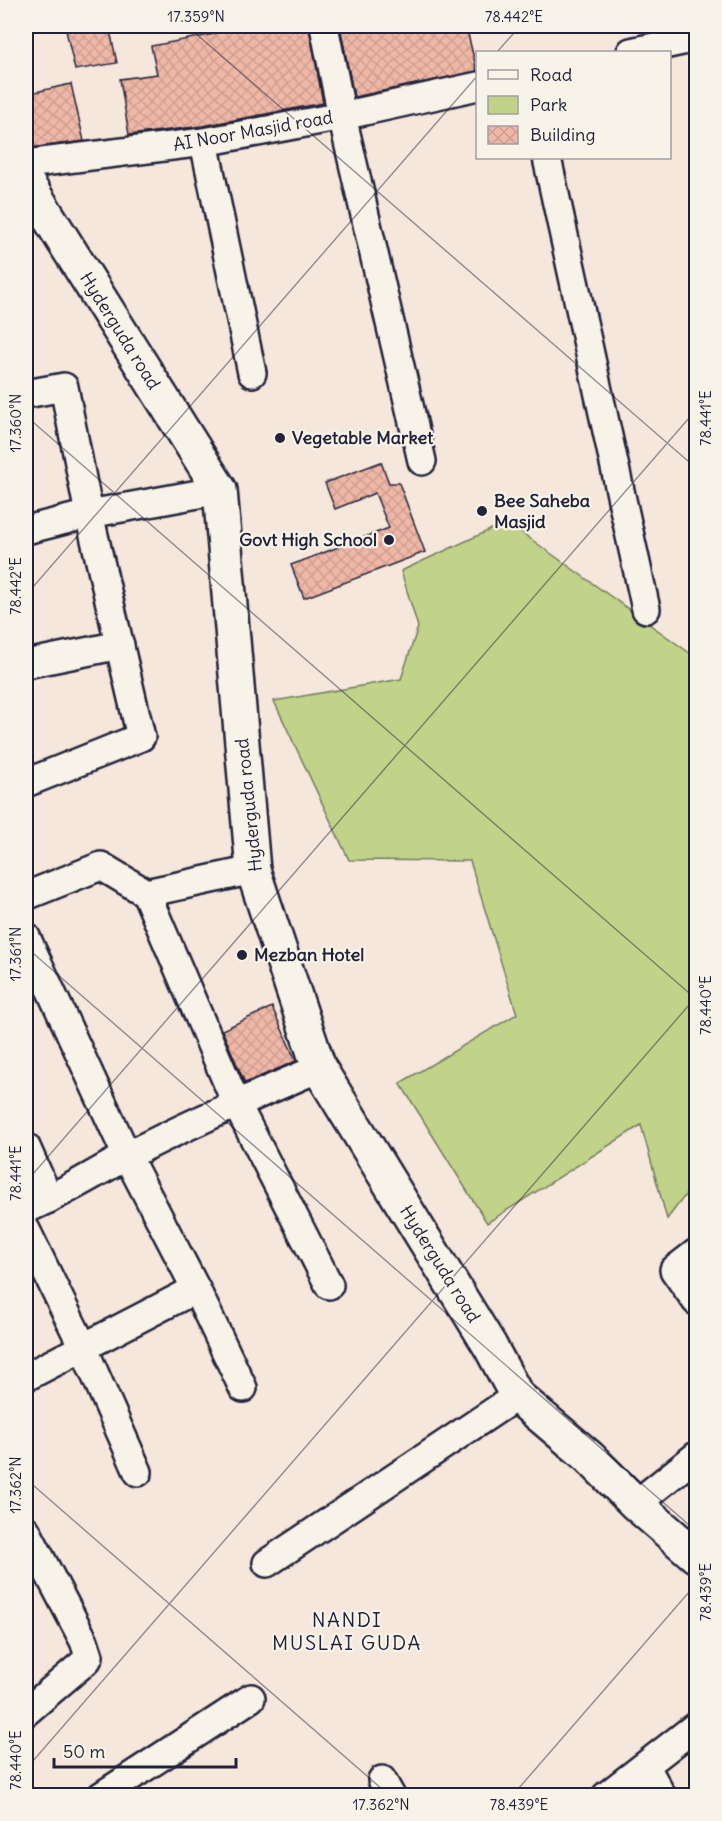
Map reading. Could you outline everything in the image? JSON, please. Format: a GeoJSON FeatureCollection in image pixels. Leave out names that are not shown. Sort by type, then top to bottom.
{"type":"FeatureCollection","features":[{"type":"Feature","properties":{"kind":"street"},"geometry":{"type":"LineString","coordinates":[[324,26],[342,116],[422,461]]}},
{"type":"Feature","properties":{"kind":"street"},"geometry":{"type":"LineString","coordinates":[[636,51],[696,38]]}},
{"type":"Feature","properties":{"kind":"street","name":"AI Noor Masjid road"},"geometry":{"type":"LineString","coordinates":[[26,164],[204,142],[342,116],[476,86]]}},
{"type":"Feature","properties":{"kind":"street"},"geometry":{"type":"LineString","coordinates":[[204,142],[252,374]]}},
{"type":"Feature","properties":{"kind":"street"},"geometry":{"type":"LineString","coordinates":[[547,159],[646,609]]}},
{"type":"Feature","properties":{"kind":"street","name":"Hyderguda road"},"geometry":{"type":"LineString","coordinates":[[26,181],[220,490],[253,870],[319,1068],[490,1346],[517,1396],[589,1457],[636,1504],[696,1556]]}},
{"type":"Feature","properties":{"kind":"street"},"geometry":{"type":"LineString","coordinates":[[26,394],[64,387],[89,514],[141,737],[26,783]]}},
{"type":"Feature","properties":{"kind":"street"},"geometry":{"type":"LineString","coordinates":[[26,530],[89,514],[220,490]]}},
{"type":"Feature","properties":{"kind":"street"},"geometry":{"type":"LineString","coordinates":[[26,664],[120,645]]}},
{"type":"Feature","properties":{"kind":"street"},"geometry":{"type":"LineString","coordinates":[[26,897],[101,866],[146,893],[236,1104],[329,1285]]}},
{"type":"Feature","properties":{"kind":"street"},"geometry":{"type":"LineString","coordinates":[[146,893],[253,870]]}},
{"type":"Feature","properties":{"kind":"street"},"geometry":{"type":"LineString","coordinates":[[26,937],[127,1156],[196,1289],[243,1388]]}},
{"type":"Feature","properties":{"kind":"street"},"geometry":{"type":"LineString","coordinates":[[26,1147],[38,1204],[127,1156],[236,1104],[319,1068]]}},
{"type":"Feature","properties":{"kind":"street"},"geometry":{"type":"LineString","coordinates":[[26,1230],[83,1347],[138,1472]]}},
{"type":"Feature","properties":{"kind":"street"},"geometry":{"type":"LineString","coordinates":[[696,1253],[674,1270],[696,1301]]}},
{"type":"Feature","properties":{"kind":"street"},"geometry":{"type":"LineString","coordinates":[[26,1377],[196,1289]]}},
{"type":"Feature","properties":{"kind":"street"},"geometry":{"type":"LineString","coordinates":[[267,1563],[517,1396]]}},
{"type":"Feature","properties":{"kind":"street"},"geometry":{"type":"LineString","coordinates":[[636,1504],[696,1456]]}},
{"type":"Feature","properties":{"kind":"street"},"geometry":{"type":"LineString","coordinates":[[26,1530],[84,1641],[89,1656],[82,1665],[26,1712]]}},
{"type":"Feature","properties":{"kind":"street"},"geometry":{"type":"LineString","coordinates":[[103,1795],[250,1698]]}},
{"type":"Feature","properties":{"kind":"street"},"geometry":{"type":"LineString","coordinates":[[606,1796],[696,1726]]}},
{"type":"Feature","properties":{"kind":"street"},"geometry":{"type":"LineString","coordinates":[[646,1767],[662,1796]]}},
{"type":"Feature","properties":{"kind":"green space"},"geometry":{"type":"Polygon","coordinates":[[[507,522],[691,654],[696,664],[696,1181],[667,1219],[641,1125],[487,1223],[400,1083],[517,1014],[470,861],[349,860],[274,701],[401,679],[418,627],[401,571],[507,522]]]}},
{"type":"Feature","properties":{"kind":"building"},"geometry":{"type":"Polygon","coordinates":[[[65,26],[109,26],[117,63],[75,70],[65,26]]]}},
{"type":"Feature","properties":{"kind":"building"},"geometry":{"type":"Polygon","coordinates":[[[214,26],[309,26],[323,103],[202,126],[129,135],[120,79],[157,74],[151,46],[215,34],[214,26]]]}},
{"type":"Feature","properties":{"kind":"building"},"geometry":{"type":"Polygon","coordinates":[[[340,26],[466,26],[476,71],[354,97],[340,26]]]}},
{"type":"Feature","properties":{"kind":"building"},"geometry":{"type":"Polygon","coordinates":[[[71,84],[84,141],[30,148],[26,141],[26,94],[71,84]]]}},
{"type":"Feature","properties":{"kind":"building","name":"Govt High School"},"geometry":{"type":"Polygon","coordinates":[[[381,462],[389,483],[399,483],[425,552],[304,598],[291,565],[389,528],[375,493],[335,509],[325,483],[381,462]]]}},
{"type":"Feature","properties":{"kind":"building"},"geometry":{"type":"Polygon","coordinates":[[[272,1007],[296,1061],[245,1083],[222,1030],[272,1007]]]}},
{"type":"Feature","properties":{"kind":"place","name":"Vegetable Market"},"geometry":{"type":"Point","coordinates":[280,438]}},
{"type":"Feature","properties":{"kind":"place","name":"Bee Saheba Masjid"},"geometry":{"type":"Point","coordinates":[482,511]}},
{"type":"Feature","properties":{"kind":"place","name":"Govt High School"},"geometry":{"type":"Point","coordinates":[389,540]}},
{"type":"Feature","properties":{"kind":"place","name":"Mezban Hotel"},"geometry":{"type":"Point","coordinates":[242,955]}},
{"type":"Feature","properties":{"kind":"district","name":"NANDI MUSLAI GUDA"},"geometry":{"type":"Point","coordinates":[347,1632]}}]}
